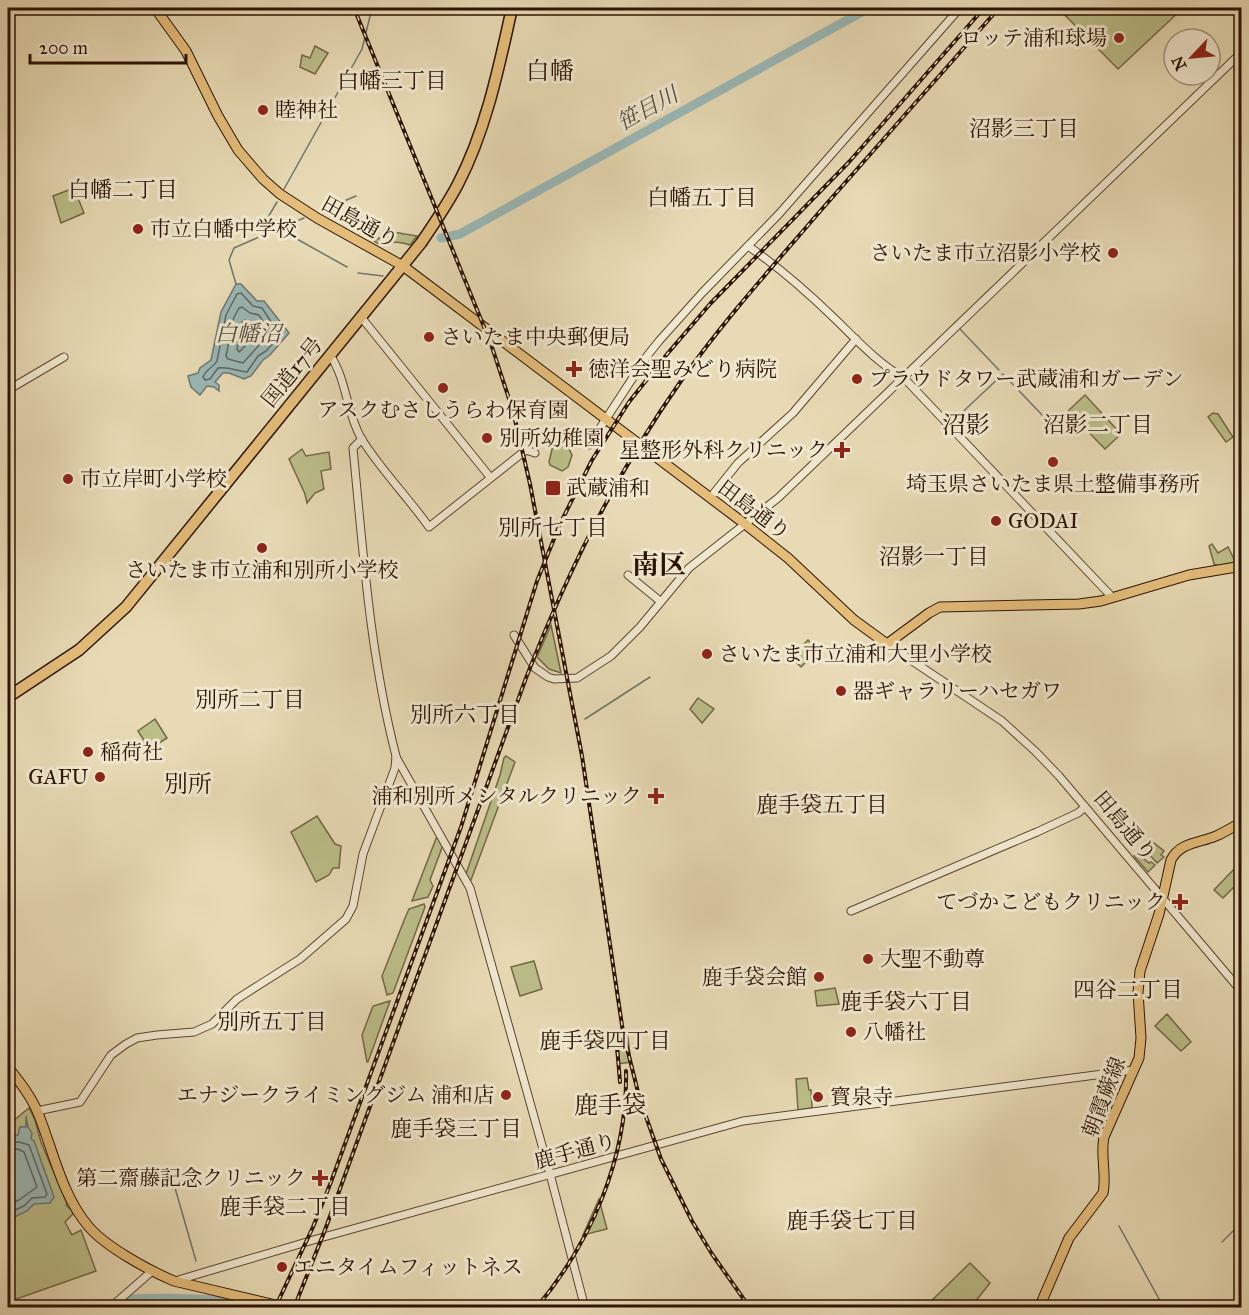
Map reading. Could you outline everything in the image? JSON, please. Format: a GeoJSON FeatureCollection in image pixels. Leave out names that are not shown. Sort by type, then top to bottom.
{"type":"FeatureCollection","features":[{"type":"Feature","properties":{"kind":"highway","name":"国道17号"},"geometry":{"type":"LineString","coordinates":[[8,697],[79,650],[126,607],[402,266],[441,214],[459,183],[472,152],[491,94],[512,8]]}},
{"type":"Feature","properties":{"kind":"main road","name":"田島通り"},"geometry":{"type":"LineString","coordinates":[[154,8],[186,51],[228,135],[263,179],[300,208],[402,266],[605,421],[745,524],[788,558],[855,620],[887,644]]}},
{"type":"Feature","properties":{"kind":"main road"},"geometry":{"type":"LineString","coordinates":[[887,644],[940,607],[1071,605],[1112,597],[1169,580],[1242,566]]}},
{"type":"Feature","properties":{"kind":"main road","name":"朝霞蕨線"},"geometry":{"type":"LineString","coordinates":[[1039,1308],[1069,1238],[1102,1195],[1104,1137],[1134,1070],[1141,1048],[1138,992],[1140,972],[1171,860],[1175,853],[1183,847],[1214,837],[1242,822]]}},
{"type":"Feature","properties":{"kind":"main road"},"geometry":{"type":"LineString","coordinates":[[8,1067],[26,1091],[37,1111],[67,1188],[85,1222],[99,1236],[152,1271],[174,1281],[288,1308]]}},
{"type":"Feature","properties":{"kind":"street"},"geometry":{"type":"LineString","coordinates":[[589,445],[653,349],[702,293],[786,206],[960,8]]}},
{"type":"Feature","properties":{"kind":"street"},"geometry":{"type":"LineString","coordinates":[[1233,8],[1242,17]]}},
{"type":"Feature","properties":{"kind":"street"},"geometry":{"type":"LineString","coordinates":[[514,635],[528,659],[540,673],[561,680],[577,678],[611,656],[689,568],[778,498],[1242,52]]}},
{"type":"Feature","properties":{"kind":"street"},"geometry":{"type":"LineString","coordinates":[[748,246],[772,261],[856,339],[903,377],[1112,597]]}},
{"type":"Feature","properties":{"kind":"street"},"geometry":{"type":"LineString","coordinates":[[361,317],[490,477]]}},
{"type":"Feature","properties":{"kind":"street"},"geometry":{"type":"LineString","coordinates":[[710,498],[738,463],[793,413],[856,339]]}},
{"type":"Feature","properties":{"kind":"street"},"geometry":{"type":"LineString","coordinates":[[330,355],[337,365],[352,417],[362,439],[429,527],[526,450],[535,453]]}},
{"type":"Feature","properties":{"kind":"street"},"geometry":{"type":"LineString","coordinates":[[8,390],[64,357]]}},
{"type":"Feature","properties":{"kind":"street"},"geometry":{"type":"LineString","coordinates":[[362,439],[353,448],[364,578],[372,635],[396,756],[468,882],[585,1308]]}},
{"type":"Feature","properties":{"kind":"street"},"geometry":{"type":"LineString","coordinates":[[628,575],[660,601]]}},
{"type":"Feature","properties":{"kind":"street","name":"田島通り"},"geometry":{"type":"LineString","coordinates":[[887,644],[985,709],[1015,732],[1044,760],[1242,992]]}},
{"type":"Feature","properties":{"kind":"street"},"geometry":{"type":"LineString","coordinates":[[37,1111],[80,1102],[111,1055],[136,1038],[194,1032],[212,1024],[237,999],[300,958],[346,919],[353,906],[359,867],[394,768],[396,756]]}},
{"type":"Feature","properties":{"kind":"street"},"geometry":{"type":"LineString","coordinates":[[851,911],[1037,832],[1078,813],[1085,807]]}},
{"type":"Feature","properties":{"kind":"street","name":"鹿手通り"},"geometry":{"type":"LineString","coordinates":[[174,1281],[320,1238],[743,1121],[1134,1070]]}},
{"type":"Feature","properties":{"kind":"street"},"geometry":{"type":"LineString","coordinates":[[115,1306],[152,1271]]}},
{"type":"Feature","properties":{"kind":"green space","name":"ロッテ浦和球場"},"geometry":{"type":"Polygon","coordinates":[[[1058,8],[1183,8],[1162,27],[1118,69],[1058,8]]]}},
{"type":"Feature","properties":{"kind":"green space"},"geometry":{"type":"Polygon","coordinates":[[[315,46],[328,53],[315,74],[300,67],[302,55],[310,58],[315,46]]]}},
{"type":"Feature","properties":{"kind":"green space"},"geometry":{"type":"Polygon","coordinates":[[[74,188],[84,213],[61,223],[53,196],[74,188]]]}},
{"type":"Feature","properties":{"kind":"green space"},"geometry":{"type":"Polygon","coordinates":[[[393,232],[417,236],[410,245],[396,242],[382,246],[374,241],[393,232]]]}},
{"type":"Feature","properties":{"kind":"green space"},"geometry":{"type":"Polygon","coordinates":[[[1085,395],[1121,434],[1105,449],[1068,411],[1085,395]]]}},
{"type":"Feature","properties":{"kind":"green space"},"geometry":{"type":"Polygon","coordinates":[[[1213,413],[1218,414],[1233,437],[1226,442],[1208,417],[1213,413]]]}},
{"type":"Feature","properties":{"kind":"green space"},"geometry":{"type":"Polygon","coordinates":[[[556,439],[569,449],[572,455],[568,467],[562,471],[550,465],[549,462],[556,439]]]}},
{"type":"Feature","properties":{"kind":"green space"},"geometry":{"type":"Polygon","coordinates":[[[302,449],[306,456],[329,452],[331,469],[321,471],[324,489],[315,493],[307,503],[289,459],[302,449]]]}},
{"type":"Feature","properties":{"kind":"green space"},"geometry":{"type":"Polygon","coordinates":[[[1212,544],[1218,553],[1228,547],[1236,563],[1218,566],[1214,564],[1209,546],[1212,544]]]}},
{"type":"Feature","properties":{"kind":"green space"},"geometry":{"type":"Polygon","coordinates":[[[551,625],[561,673],[549,669],[537,657],[551,625]]]}},
{"type":"Feature","properties":{"kind":"green space"},"geometry":{"type":"Polygon","coordinates":[[[808,640],[818,650],[801,667],[791,657],[808,640]]]}},
{"type":"Feature","properties":{"kind":"green space"},"geometry":{"type":"Polygon","coordinates":[[[698,698],[714,709],[702,723],[690,709],[698,698]]]}},
{"type":"Feature","properties":{"kind":"green space"},"geometry":{"type":"Polygon","coordinates":[[[155,719],[167,738],[141,755],[136,748],[145,742],[138,731],[155,719]]]}},
{"type":"Feature","properties":{"kind":"green space"},"geometry":{"type":"Polygon","coordinates":[[[506,756],[515,762],[471,880],[469,880],[466,874],[506,756]]]}},
{"type":"Feature","properties":{"kind":"green space"},"geometry":{"type":"Polygon","coordinates":[[[317,816],[335,844],[341,846],[339,868],[333,868],[329,875],[316,882],[291,832],[317,816]]]}},
{"type":"Feature","properties":{"kind":"green space"},"geometry":{"type":"Polygon","coordinates":[[[437,836],[443,845],[430,880],[433,886],[428,897],[412,901],[437,836]]]}},
{"type":"Feature","properties":{"kind":"green space"},"geometry":{"type":"Polygon","coordinates":[[[1149,839],[1164,851],[1161,855],[1164,857],[1157,863],[1147,852],[1142,857],[1155,865],[1148,872],[1134,856],[1149,839]]]}},
{"type":"Feature","properties":{"kind":"green space"},"geometry":{"type":"Polygon","coordinates":[[[1237,866],[1241,869],[1241,880],[1223,898],[1214,890],[1237,866]]]}},
{"type":"Feature","properties":{"kind":"green space"},"geometry":{"type":"Polygon","coordinates":[[[424,904],[425,907],[393,993],[387,995],[382,976],[405,918],[409,909],[424,904]]]}},
{"type":"Feature","properties":{"kind":"green space"},"geometry":{"type":"Polygon","coordinates":[[[534,961],[542,989],[520,996],[511,967],[534,961]]]}},
{"type":"Feature","properties":{"kind":"green space"},"geometry":{"type":"Polygon","coordinates":[[[835,988],[839,1004],[817,1006],[815,991],[835,988]]]}},
{"type":"Feature","properties":{"kind":"green space"},"geometry":{"type":"Polygon","coordinates":[[[390,1001],[367,1062],[362,1035],[373,1006],[390,1001]]]}},
{"type":"Feature","properties":{"kind":"green space"},"geometry":{"type":"Polygon","coordinates":[[[1167,1014],[1191,1042],[1181,1051],[1155,1026],[1167,1014]]]}},
{"type":"Feature","properties":{"kind":"green space"},"geometry":{"type":"Polygon","coordinates":[[[627,1030],[631,1062],[618,1064],[614,1037],[627,1030]]]}},
{"type":"Feature","properties":{"kind":"green space"},"geometry":{"type":"Polygon","coordinates":[[[807,1078],[809,1090],[811,1090],[812,1108],[798,1110],[796,1079],[807,1078]]]}},
{"type":"Feature","properties":{"kind":"green space"},"geometry":{"type":"Polygon","coordinates":[[[29,1108],[66,1205],[74,1213],[65,1222],[72,1235],[81,1230],[96,1271],[8,1302],[8,1125],[29,1108]]]}},
{"type":"Feature","properties":{"kind":"green space"},"geometry":{"type":"Polygon","coordinates":[[[599,1199],[607,1229],[583,1235],[599,1199]]]}},
{"type":"Feature","properties":{"kind":"green space"},"geometry":{"type":"Polygon","coordinates":[[[970,1263],[990,1283],[971,1307],[926,1306],[970,1263]]]}},
{"type":"Feature","properties":{"kind":"water","name":"白幡沼"},"geometry":{"type":"Polygon","coordinates":[[[236,284],[241,284],[257,301],[264,301],[289,333],[251,376],[244,379],[223,373],[215,382],[219,385],[219,391],[207,386],[200,395],[191,387],[188,376],[198,373],[200,368],[211,360],[221,312],[236,284]]]}},
{"type":"Feature","properties":{"kind":"water"},"geometry":{"type":"Polygon","coordinates":[[[26,1116],[32,1133],[31,1139],[34,1141],[54,1197],[50,1203],[34,1204],[27,1211],[8,1220],[8,1137],[18,1135],[20,1127],[26,1127],[26,1116]]]}},
{"type":"Feature","properties":{"kind":"waterway"},"geometry":{"type":"LineString","coordinates":[[284,189],[362,49],[372,8]]}},
{"type":"Feature","properties":{"kind":"waterway","name":"笹目川"},"geometry":{"type":"LineString","coordinates":[[441,238],[460,234],[869,8]]}},
{"type":"Feature","properties":{"kind":"waterway"},"geometry":{"type":"LineString","coordinates":[[320,211],[356,196]]}},
{"type":"Feature","properties":{"kind":"waterway"},"geometry":{"type":"LineString","coordinates":[[271,230],[267,219],[277,202]]}},
{"type":"Feature","properties":{"kind":"waterway"},"geometry":{"type":"LineString","coordinates":[[271,232],[304,218]]}},
{"type":"Feature","properties":{"kind":"waterway"},"geometry":{"type":"LineString","coordinates":[[279,229],[347,267]]}},
{"type":"Feature","properties":{"kind":"waterway"},"geometry":{"type":"LineString","coordinates":[[236,284],[229,260],[234,248],[266,234]]}},
{"type":"Feature","properties":{"kind":"waterway"},"geometry":{"type":"LineString","coordinates":[[358,273],[383,276]]}},
{"type":"Feature","properties":{"kind":"waterway"},"geometry":{"type":"LineString","coordinates":[[959,328],[999,370]]}},
{"type":"Feature","properties":{"kind":"waterway"},"geometry":{"type":"LineString","coordinates":[[952,422],[1003,374],[1044,417]]}},
{"type":"Feature","properties":{"kind":"waterway"},"geometry":{"type":"LineString","coordinates":[[585,719],[650,677]]}},
{"type":"Feature","properties":{"kind":"waterway"},"geometry":{"type":"LineString","coordinates":[[171,1174],[196,1261]]}},
{"type":"Feature","properties":{"kind":"waterway"},"geometry":{"type":"LineString","coordinates":[[1222,1242],[1242,1222]]}},
{"type":"Feature","properties":{"kind":"waterway"},"geometry":{"type":"LineString","coordinates":[[1119,1226],[1164,1308]]}},
{"type":"Feature","properties":{"kind":"waterway"},"geometry":{"type":"LineString","coordinates":[[116,1308],[128,1299],[218,1300],[247,1304]]}},
{"type":"Feature","properties":{"kind":"railway"},"geometry":{"type":"LineString","coordinates":[[354,8],[491,344],[513,411],[530,484],[582,756],[623,1032],[640,1100],[661,1159],[692,1221],[750,1308]]}},
{"type":"Feature","properties":{"kind":"railway"},"geometry":{"type":"LineString","coordinates":[[275,1308],[313,1227],[331,1182],[461,827],[537,581],[560,524],[592,460],[629,402],[710,304],[849,162],[984,8]]}},
{"type":"Feature","properties":{"kind":"railway"},"geometry":{"type":"LineString","coordinates":[[294,1308],[325,1230],[526,678],[558,600],[614,488],[657,416],[714,336],[999,8]]}},
{"type":"Feature","properties":{"kind":"railway"},"geometry":{"type":"LineString","coordinates":[[616,1034],[620,1082]]}},
{"type":"Feature","properties":{"kind":"railway"},"geometry":{"type":"LineString","coordinates":[[536,1308],[574,1256],[602,1197],[621,1135],[626,1071]]}},
{"type":"Feature","properties":{"kind":"place","name":"ロッテ浦和球場"},"geometry":{"type":"Point","coordinates":[1119,38]}},
{"type":"Feature","properties":{"kind":"place","name":"睦神社"},"geometry":{"type":"Point","coordinates":[263,110]}},
{"type":"Feature","properties":{"kind":"place","name":"市立白幡中学校"},"geometry":{"type":"Point","coordinates":[138,229]}},
{"type":"Feature","properties":{"kind":"place","name":"さいたま市立沼影小学校"},"geometry":{"type":"Point","coordinates":[1113,253]}},
{"type":"Feature","properties":{"kind":"place","name":"さいたま中央郵便局"},"geometry":{"type":"Point","coordinates":[429,337]}},
{"type":"Feature","properties":{"kind":"place","name":"徳洋会聖みどり病院"},"geometry":{"type":"Point","coordinates":[574,369]}},
{"type":"Feature","properties":{"kind":"place","name":"プラウドタワー武蔵浦和ガーデン"},"geometry":{"type":"Point","coordinates":[857,379]}},
{"type":"Feature","properties":{"kind":"place","name":"アスクむさしうらわ保育園"},"geometry":{"type":"Point","coordinates":[443,388]}},
{"type":"Feature","properties":{"kind":"place","name":"別所幼稚園"},"geometry":{"type":"Point","coordinates":[487,438]}},
{"type":"Feature","properties":{"kind":"place","name":"星整形外科クリニック"},"geometry":{"type":"Point","coordinates":[842,450]}},
{"type":"Feature","properties":{"kind":"place","name":"埼玉県さいたま県土整備事務所"},"geometry":{"type":"Point","coordinates":[1053,462]}},
{"type":"Feature","properties":{"kind":"place","name":"市立岸町小学校"},"geometry":{"type":"Point","coordinates":[68,479]}},
{"type":"Feature","properties":{"kind":"place","name":"武蔵浦和"},"geometry":{"type":"Point","coordinates":[553,488]}},
{"type":"Feature","properties":{"kind":"place","name":"GODAI"},"geometry":{"type":"Point","coordinates":[996,521]}},
{"type":"Feature","properties":{"kind":"place","name":"さいたま市立浦和別所小学校"},"geometry":{"type":"Point","coordinates":[262,548]}},
{"type":"Feature","properties":{"kind":"place","name":"さいたま市立浦和大里小学校"},"geometry":{"type":"Point","coordinates":[707,654]}},
{"type":"Feature","properties":{"kind":"place","name":"器ギャラリーハセガワ"},"geometry":{"type":"Point","coordinates":[841,691]}},
{"type":"Feature","properties":{"kind":"place","name":"稲荷社"},"geometry":{"type":"Point","coordinates":[88,752]}},
{"type":"Feature","properties":{"kind":"place","name":"GAFU"},"geometry":{"type":"Point","coordinates":[100,777]}},
{"type":"Feature","properties":{"kind":"place","name":"浦和別所メンタルクリニック"},"geometry":{"type":"Point","coordinates":[656,796]}},
{"type":"Feature","properties":{"kind":"place","name":"てづかこどもクリニック"},"geometry":{"type":"Point","coordinates":[1180,902]}},
{"type":"Feature","properties":{"kind":"place","name":"大聖不動尊"},"geometry":{"type":"Point","coordinates":[868,959]}},
{"type":"Feature","properties":{"kind":"place","name":"鹿手袋会館"},"geometry":{"type":"Point","coordinates":[819,977]}},
{"type":"Feature","properties":{"kind":"place","name":"八幡社"},"geometry":{"type":"Point","coordinates":[851,1032]}},
{"type":"Feature","properties":{"kind":"place","name":"エナジークライミングジム 浦和店"},"geometry":{"type":"Point","coordinates":[506,1095]}},
{"type":"Feature","properties":{"kind":"place","name":"寳泉寺"},"geometry":{"type":"Point","coordinates":[818,1097]}},
{"type":"Feature","properties":{"kind":"place","name":"第二齋藤記念クリニック"},"geometry":{"type":"Point","coordinates":[320,1178]}},
{"type":"Feature","properties":{"kind":"place","name":"エニタイムフィットネス"},"geometry":{"type":"Point","coordinates":[282,1267]}},
{"type":"Feature","properties":{"kind":"district","name":"白幡"},"geometry":{"type":"Point","coordinates":[550,71]}},
{"type":"Feature","properties":{"kind":"district","name":"白幡三丁目"},"geometry":{"type":"Point","coordinates":[392,80]}},
{"type":"Feature","properties":{"kind":"district","name":"沼影三丁目"},"geometry":{"type":"Point","coordinates":[1024,128]}},
{"type":"Feature","properties":{"kind":"district","name":"白幡二丁目"},"geometry":{"type":"Point","coordinates":[123,189]}},
{"type":"Feature","properties":{"kind":"district","name":"白幡五丁目"},"geometry":{"type":"Point","coordinates":[702,197]}},
{"type":"Feature","properties":{"kind":"district","name":"沼影二丁目"},"geometry":{"type":"Point","coordinates":[1098,424]}},
{"type":"Feature","properties":{"kind":"district","name":"沼影"},"geometry":{"type":"Point","coordinates":[966,425]}},
{"type":"Feature","properties":{"kind":"district","name":"別所七丁目"},"geometry":{"type":"Point","coordinates":[553,527]}},
{"type":"Feature","properties":{"kind":"district","name":"沼影一丁目"},"geometry":{"type":"Point","coordinates":[934,556]}},
{"type":"Feature","properties":{"kind":"district","name":"南区"},"geometry":{"type":"Point","coordinates":[659,565]}},
{"type":"Feature","properties":{"kind":"district","name":"別所二丁目"},"geometry":{"type":"Point","coordinates":[250,699]}},
{"type":"Feature","properties":{"kind":"district","name":"別所六丁目"},"geometry":{"type":"Point","coordinates":[465,714]}},
{"type":"Feature","properties":{"kind":"district","name":"別所"},"geometry":{"type":"Point","coordinates":[188,784]}},
{"type":"Feature","properties":{"kind":"district","name":"鹿手袋五丁目"},"geometry":{"type":"Point","coordinates":[822,804]}},
{"type":"Feature","properties":{"kind":"district","name":"四谷二丁目"},"geometry":{"type":"Point","coordinates":[1128,989]}},
{"type":"Feature","properties":{"kind":"district","name":"鹿手袋六丁目"},"geometry":{"type":"Point","coordinates":[906,1001]}},
{"type":"Feature","properties":{"kind":"district","name":"別所五丁目"},"geometry":{"type":"Point","coordinates":[272,1021]}},
{"type":"Feature","properties":{"kind":"district","name":"鹿手袋四丁目"},"geometry":{"type":"Point","coordinates":[605,1040]}},
{"type":"Feature","properties":{"kind":"district","name":"鹿手袋"},"geometry":{"type":"Point","coordinates":[610,1105]}},
{"type":"Feature","properties":{"kind":"district","name":"鹿手袋三丁目"},"geometry":{"type":"Point","coordinates":[456,1128]}},
{"type":"Feature","properties":{"kind":"district","name":"鹿手袋二丁目"},"geometry":{"type":"Point","coordinates":[285,1206]}},
{"type":"Feature","properties":{"kind":"district","name":"鹿手袋七丁目"},"geometry":{"type":"Point","coordinates":[852,1220]}}]}
